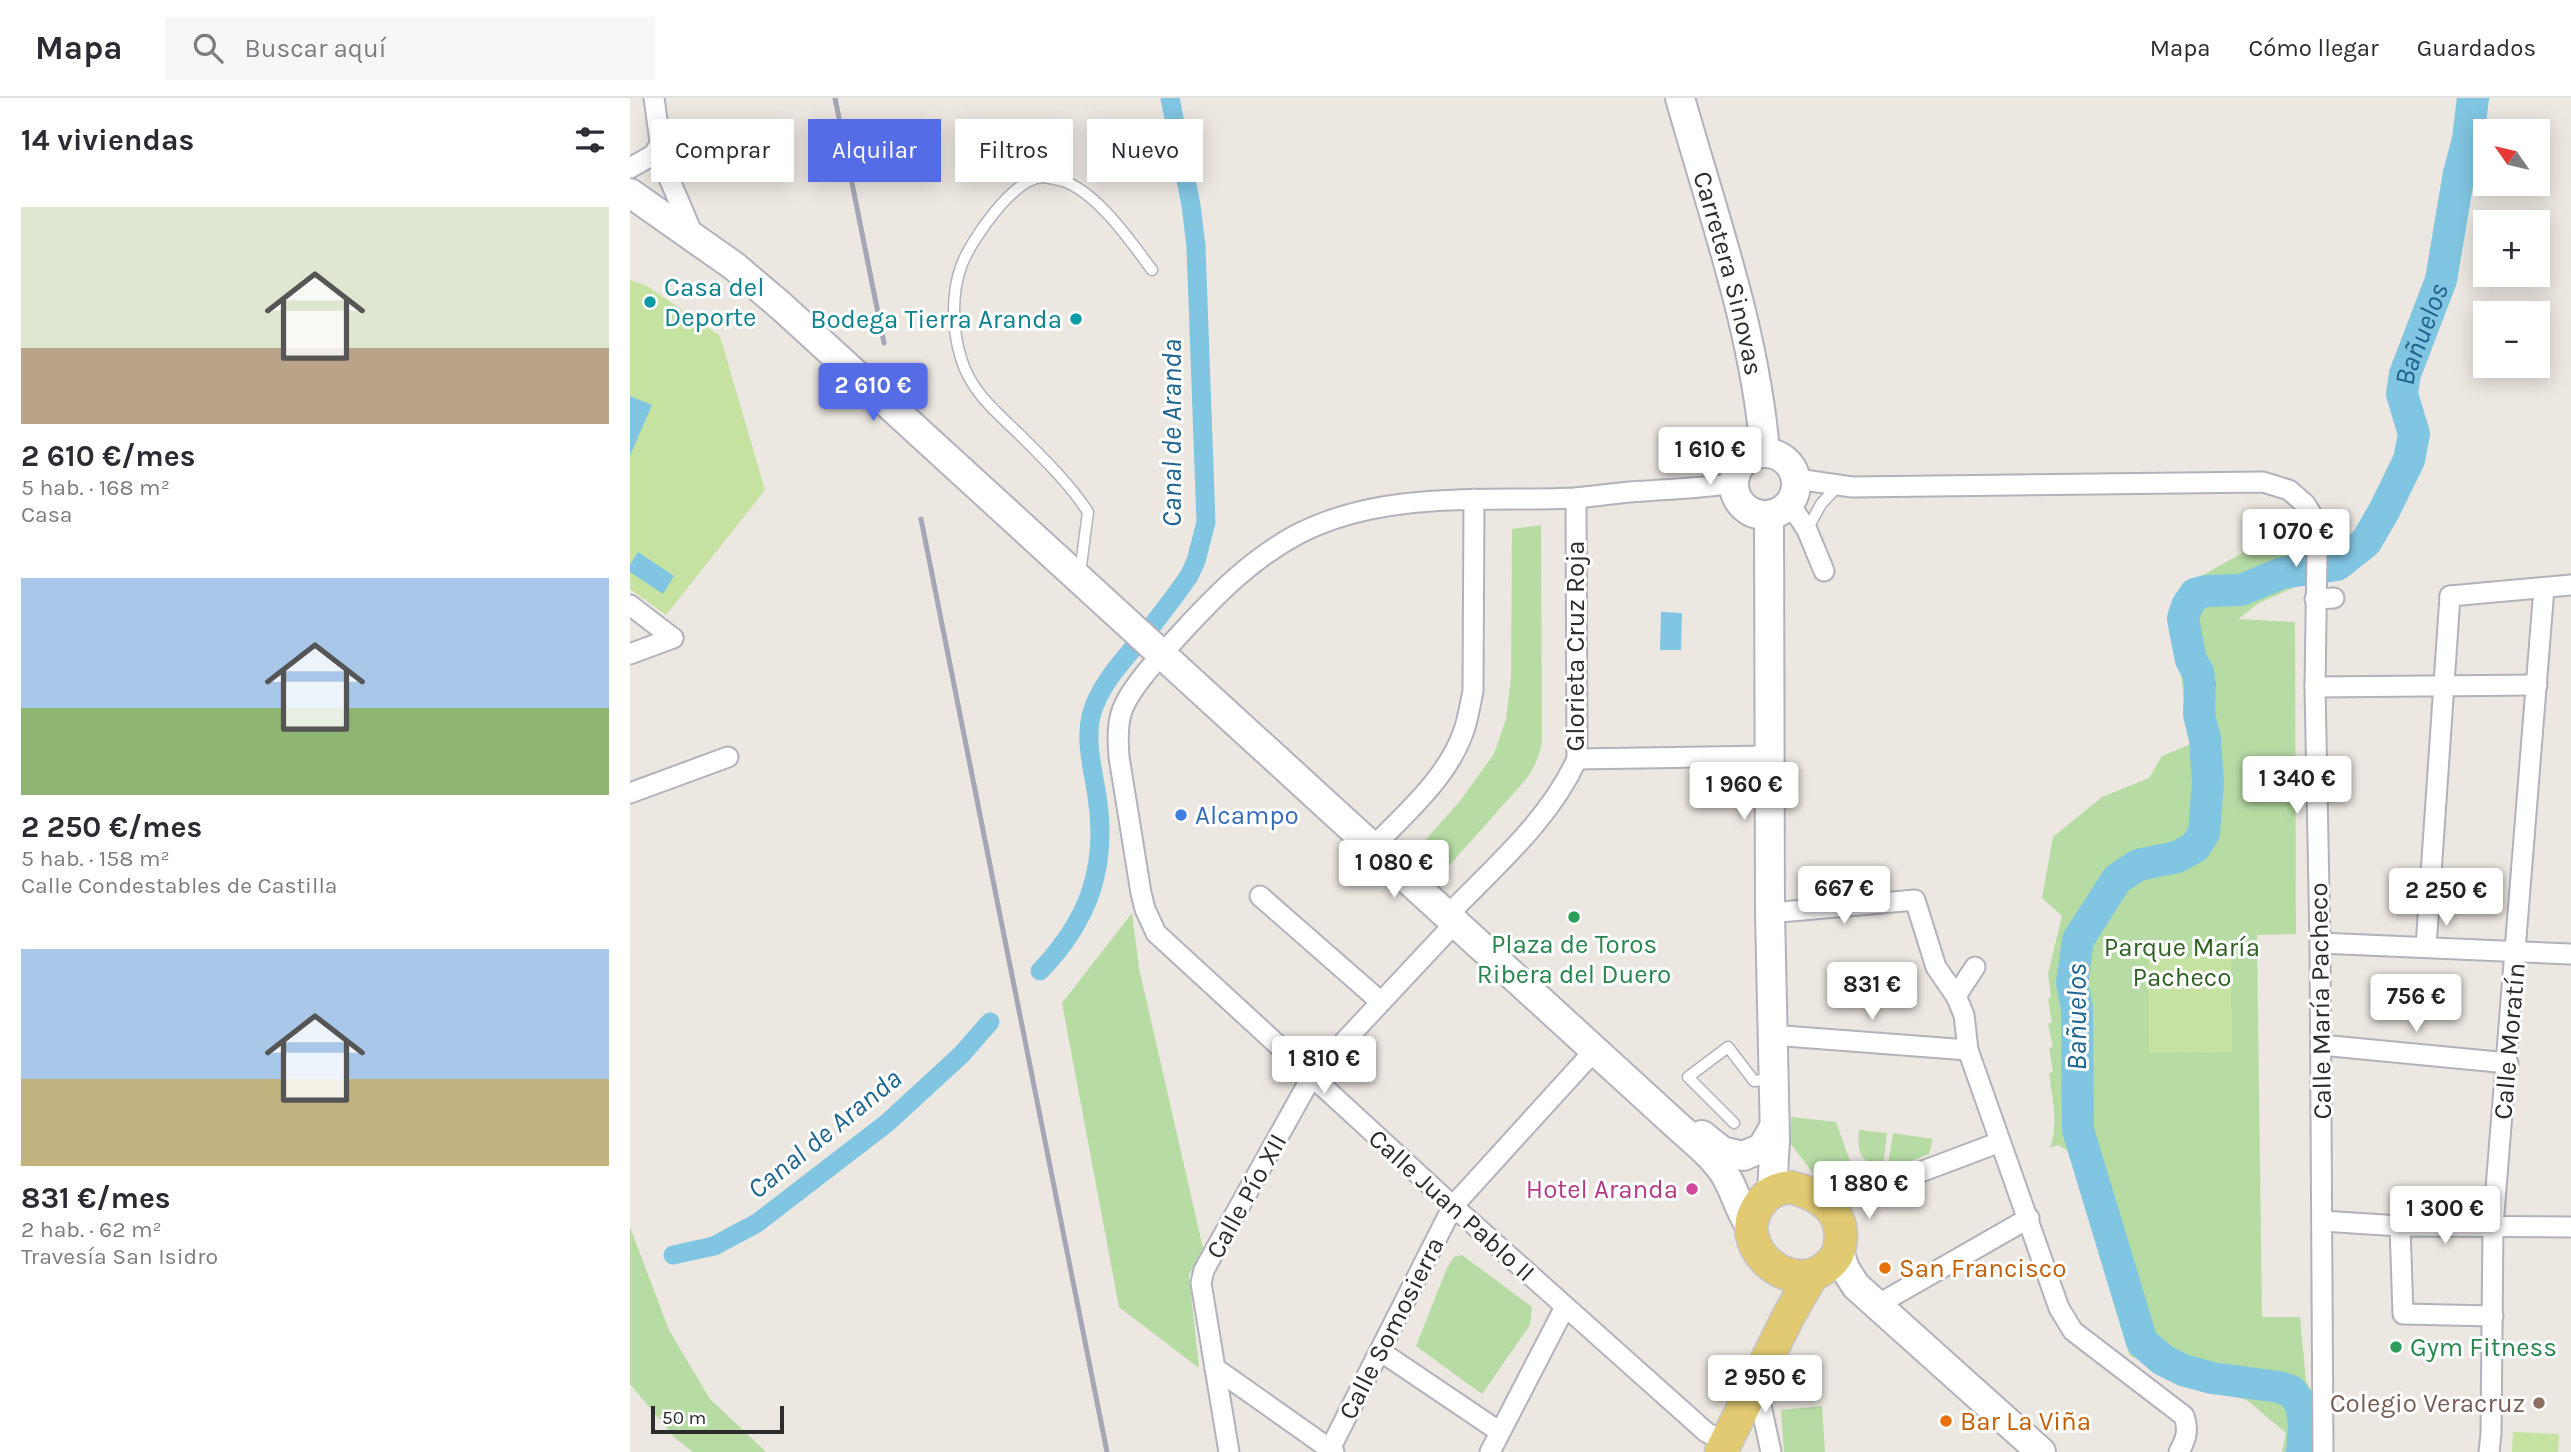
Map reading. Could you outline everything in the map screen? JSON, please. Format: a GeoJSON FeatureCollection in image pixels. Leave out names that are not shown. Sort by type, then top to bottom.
{"type":"FeatureCollection","features":[{"type":"Feature","properties":{"kind":"main road"},"geometry":{"type":"LineString","coordinates":[[1728,1439],[1789,1315],[1788,1289],[1819,1259],[1837,1216],[1816,1197],[1790,1187],[1768,1194],[1749,1224],[1751,1237],[1759,1254],[1819,1259]]}},
{"type":"Feature","properties":{"kind":"street"},"geometry":{"type":"LineString","coordinates":[[654,98],[656,119]]}},
{"type":"Feature","properties":{"kind":"street","name":"Carretera Sinovas"},"geometry":{"type":"LineString","coordinates":[[1680,98],[1747,334],[1760,396],[1765,452]]}},
{"type":"Feature","properties":{"kind":"street"},"geometry":{"type":"LineString","coordinates":[[630,168],[651,156]]}},
{"type":"Feature","properties":{"kind":"street"},"geometry":{"type":"LineString","coordinates":[[671,182],[694,238]]}},
{"type":"Feature","properties":{"kind":"street"},"geometry":{"type":"LineString","coordinates":[[630,193],[694,238],[781,306],[1672,1121],[1727,1177],[1749,1224]]}},
{"type":"Feature","properties":{"kind":"street"},"geometry":{"type":"LineString","coordinates":[[1727,1177],[1768,1194],[1774,1134],[1768,756],[1785,500],[1794,469],[1787,460],[1778,455],[1765,452],[1747,458],[1740,466],[1734,483],[1741,505],[1759,515],[1785,500]]}},
{"type":"Feature","properties":{"kind":"street","name":"Calle María Pacheco"},"geometry":{"type":"LineString","coordinates":[[1785,500],[1839,485],[2263,482],[2289,490],[2305,504],[2314,518],[2321,595],[2315,687],[2320,943],[2323,1452]]}},
{"type":"Feature","properties":{"kind":"street","name":"Calle Juan Pablo II"},"geometry":{"type":"LineString","coordinates":[[1734,483],[1576,498],[1474,499],[1391,505],[1299,533],[1249,565],[1149,641],[1131,694],[1121,713],[1118,736],[1119,757],[1145,909],[1156,933],[1453,1206],[1706,1432],[1728,1439],[1758,1434],[1771,1448]]}},
{"type":"Feature","properties":{"kind":"street","name":"Glorieta Cruz Roja"},"geometry":{"type":"LineString","coordinates":[[1451,919],[1552,804],[1567,782],[1577,759],[1576,498]]}},
{"type":"Feature","properties":{"kind":"street"},"geometry":{"type":"LineString","coordinates":[[1373,847],[1438,776],[1454,752],[1468,717],[1473,691],[1474,499]]}},
{"type":"Feature","properties":{"kind":"street"},"geometry":{"type":"LineString","coordinates":[[1785,500],[1807,530],[1824,571]]}},
{"type":"Feature","properties":{"kind":"street"},"geometry":{"type":"LineString","coordinates":[[2426,947],[2445,685],[2445,590],[2571,585]]}},
{"type":"Feature","properties":{"kind":"street","name":"Calle Moratín"},"geometry":{"type":"LineString","coordinates":[[2489,1452],[2493,1226],[2544,588]]}},
{"type":"Feature","properties":{"kind":"street"},"geometry":{"type":"LineString","coordinates":[[630,605],[673,638],[630,654]]}},
{"type":"Feature","properties":{"kind":"street"},"geometry":{"type":"LineString","coordinates":[[2315,687],[2537,685]]}},
{"type":"Feature","properties":{"kind":"street"},"geometry":{"type":"LineString","coordinates":[[1577,759],[1768,756]]}},
{"type":"Feature","properties":{"kind":"street"},"geometry":{"type":"LineString","coordinates":[[630,793],[728,757]]}},
{"type":"Feature","properties":{"kind":"street"},"geometry":{"type":"LineString","coordinates":[[1260,896],[1381,1002]]}},
{"type":"Feature","properties":{"kind":"street"},"geometry":{"type":"LineString","coordinates":[[1770,912],[1915,900],[1936,967],[1956,996],[1964,1015],[1968,1050],[2059,1308],[2073,1331],[2184,1416],[2188,1427],[2186,1439],[2179,1452]]}},
{"type":"Feature","properties":{"kind":"street","name":"Calle Pío XII"},"geometry":{"type":"LineString","coordinates":[[1215,1368],[1200,1278],[1312,1076],[1381,1002],[1451,919]]}},
{"type":"Feature","properties":{"kind":"street"},"geometry":{"type":"LineString","coordinates":[[2320,943],[2571,954]]}},
{"type":"Feature","properties":{"kind":"street"},"geometry":{"type":"LineString","coordinates":[[1956,996],[1975,967]]}},
{"type":"Feature","properties":{"kind":"street"},"geometry":{"type":"LineString","coordinates":[[1772,1035],[1968,1050]]}},
{"type":"Feature","properties":{"kind":"street"},"geometry":{"type":"LineString","coordinates":[[2321,1045],[2508,1063]]}},
{"type":"Feature","properties":{"kind":"street","name":"Calle Somosierra"},"geometry":{"type":"LineString","coordinates":[[1332,1451],[1453,1206],[1594,1051]]}},
{"type":"Feature","properties":{"kind":"street"},"geometry":{"type":"LineString","coordinates":[[1672,1121],[1703,1136],[1722,1151],[1743,1156],[1762,1148],[1774,1134]]}},
{"type":"Feature","properties":{"kind":"street"},"geometry":{"type":"LineString","coordinates":[[1774,1134],[1816,1197],[1862,1194],[2000,1142]]}},
{"type":"Feature","properties":{"kind":"street"},"geometry":{"type":"LineString","coordinates":[[1862,1194],[1819,1259],[1856,1286],[2041,1452]]}},
{"type":"Feature","properties":{"kind":"street"},"geometry":{"type":"LineString","coordinates":[[1877,1306],[2029,1217]]}},
{"type":"Feature","properties":{"kind":"street"},"geometry":{"type":"LineString","coordinates":[[2322,1221],[2400,1226],[2571,1227]]}},
{"type":"Feature","properties":{"kind":"street"},"geometry":{"type":"LineString","coordinates":[[2400,1226],[2403,1314],[2493,1316]]}},
{"type":"Feature","properties":{"kind":"street"},"geometry":{"type":"LineString","coordinates":[[1490,1452],[1565,1307]]}},
{"type":"Feature","properties":{"kind":"street"},"geometry":{"type":"LineString","coordinates":[[1380,1351],[1500,1432]]}},
{"type":"Feature","properties":{"kind":"street"},"geometry":{"type":"LineString","coordinates":[[1215,1368],[1332,1451]]}},
{"type":"Feature","properties":{"kind":"street"},"geometry":{"type":"LineString","coordinates":[[1215,1368],[1229,1452]]}},
{"type":"Feature","properties":{"kind":"street"},"geometry":{"type":"LineString","coordinates":[[1751,1394],[1760,1401],[1771,1448]]}},
{"type":"Feature","properties":{"kind":"lane"},"geometry":{"type":"LineString","coordinates":[[1079,578],[1088,512],[1075,492],[993,409],[967,375],[955,333],[955,301],[961,266],[976,237],[996,209],[1018,189],[1041,177],[1066,182],[1091,199],[1118,225],[1152,270]]}},
{"type":"Feature","properties":{"kind":"lane"},"geometry":{"type":"LineString","coordinates":[[1807,530],[1821,504],[1839,485]]}},
{"type":"Feature","properties":{"kind":"lane"},"geometry":{"type":"LineString","coordinates":[[1734,1123],[1688,1077],[1728,1048],[1754,1081],[1772,1079]]}},
{"type":"Feature","properties":{"kind":"green space"},"geometry":{"type":"Polygon","coordinates":[[[630,280],[647,286],[720,336],[765,490],[666,615],[630,589],[630,280]]]}},
{"type":"Feature","properties":{"kind":"green space"},"geometry":{"type":"Polygon","coordinates":[[[1541,525],[1540,751],[1527,778],[1447,868],[1421,845],[1460,801],[1494,754],[1506,719],[1511,679],[1512,529],[1541,525]]]}},
{"type":"Feature","properties":{"kind":"green space","name":"Parque María Pacheco"},"geometry":{"type":"Polygon","coordinates":[[[2244,552],[2293,553],[2293,588],[2259,603],[2238,619],[2295,622],[2296,934],[2257,935],[2262,1317],[2300,1317],[2306,1381],[2323,1410],[2316,1452],[2282,1452],[2286,1433],[2248,1401],[2130,1356],[2115,1302],[2112,1279],[2074,1154],[2058,1145],[2050,1148],[2054,1120],[2049,1073],[2053,1072],[2049,1048],[2053,1047],[2048,1024],[2052,1022],[2048,974],[2062,916],[2042,898],[2053,837],[2102,797],[2149,778],[2162,756],[2191,744],[2171,609],[2185,585],[2244,552]]]}},
{"type":"Feature","properties":{"kind":"green space"},"geometry":{"type":"Polygon","coordinates":[[[1132,913],[1139,968],[1203,1248],[1189,1275],[1199,1368],[1119,1307],[1062,1003],[1132,913]]]}},
{"type":"Feature","properties":{"kind":"green space"},"geometry":{"type":"Polygon","coordinates":[[[2148,957],[2231,957],[2232,1052],[2149,1053],[2148,957]]]}},
{"type":"Feature","properties":{"kind":"green space"},"geometry":{"type":"Polygon","coordinates":[[[1791,1117],[1836,1122],[1853,1169],[1845,1178],[1832,1181],[1813,1173],[1790,1143],[1791,1117]]]}},
{"type":"Feature","properties":{"kind":"green space"},"geometry":{"type":"Polygon","coordinates":[[[1859,1130],[1887,1133],[1883,1168],[1865,1160],[1859,1145],[1859,1130]]]}},
{"type":"Feature","properties":{"kind":"green space"},"geometry":{"type":"Polygon","coordinates":[[[1893,1133],[1933,1139],[1929,1154],[1887,1170],[1893,1133]]]}},
{"type":"Feature","properties":{"kind":"green space"},"geometry":{"type":"Polygon","coordinates":[[[630,1227],[669,1330],[710,1399],[766,1452],[693,1452],[675,1438],[630,1384],[630,1227]]]}},
{"type":"Feature","properties":{"kind":"green space"},"geometry":{"type":"Polygon","coordinates":[[[1462,1255],[1532,1307],[1530,1325],[1482,1394],[1416,1346],[1447,1268],[1454,1257],[1462,1255]]]}},
{"type":"Feature","properties":{"kind":"green space"},"geometry":{"type":"Polygon","coordinates":[[[1822,1406],[1825,1452],[1784,1452],[1781,1410],[1822,1406]]]}},
{"type":"Feature","properties":{"kind":"green space"},"geometry":{"type":"Polygon","coordinates":[[[2513,1432],[2559,1434],[2558,1452],[2512,1452],[2513,1432]]]}},
{"type":"Feature","properties":{"kind":"water"},"geometry":{"type":"Polygon","coordinates":[[[630,396],[652,405],[630,456],[630,396]]]}},
{"type":"Feature","properties":{"kind":"water"},"geometry":{"type":"Polygon","coordinates":[[[638,552],[674,576],[663,594],[630,572],[630,565],[638,552]]]}},
{"type":"Feature","properties":{"kind":"water"},"geometry":{"type":"Polygon","coordinates":[[[1661,612],[1682,613],[1681,650],[1660,650],[1661,612]]]}},
{"type":"Feature","properties":{"kind":"waterway","name":"Canal de Aranda"},"geometry":{"type":"LineString","coordinates":[[1040,971],[1071,932],[1091,891],[1097,869],[1100,822],[1089,736],[1095,704],[1115,671],[1189,576],[1196,561],[1206,522],[1196,246],[1191,205],[1170,98]]}},
{"type":"Feature","properties":{"kind":"waterway","name":"Bañuelos"},"geometry":{"type":"LineString","coordinates":[[2302,1452],[2304,1424],[2301,1404],[2291,1391],[2212,1378],[2183,1370],[2163,1360],[2142,1342],[2078,1130],[2077,1008],[2072,983],[2078,940],[2117,879],[2138,865],[2177,857],[2195,847],[2204,833],[2208,782],[2205,739],[2199,714],[2198,672],[2191,660],[2183,618],[2187,606],[2195,594],[2241,590],[2282,573],[2337,565],[2366,542],[2409,460],[2414,434],[2402,394],[2405,374],[2441,280],[2459,173],[2468,139],[2473,98]]}},
{"type":"Feature","properties":{"kind":"waterway","name":"Canal de Aranda"},"geometry":{"type":"LineString","coordinates":[[673,1255],[714,1246],[757,1223],[887,1123],[961,1055],[990,1022]]}},
{"type":"Feature","properties":{"kind":"railway"},"geometry":{"type":"LineString","coordinates":[[835,98],[884,343]]}},
{"type":"Feature","properties":{"kind":"railway"},"geometry":{"type":"LineString","coordinates":[[921,519],[1107,1452]]}},
{"type":"Feature","properties":{"kind":"place","name":"Casa del Deporte"},"geometry":{"type":"Point","coordinates":[650,302]}},
{"type":"Feature","properties":{"kind":"place","name":"Bodega Tierra Aranda"},"geometry":{"type":"Point","coordinates":[1076,319]}},
{"type":"Feature","properties":{"kind":"place","name":"Alcampo"},"geometry":{"type":"Point","coordinates":[1181,815]}},
{"type":"Feature","properties":{"kind":"place","name":"Plaza de Toros Ribera del Duero"},"geometry":{"type":"Point","coordinates":[1574,917]}},
{"type":"Feature","properties":{"kind":"place","name":"Hotel Aranda"},"geometry":{"type":"Point","coordinates":[1692,1189]}},
{"type":"Feature","properties":{"kind":"place","name":"San Francisco"},"geometry":{"type":"Point","coordinates":[1885,1268]}},
{"type":"Feature","properties":{"kind":"place","name":"Gym Fitness"},"geometry":{"type":"Point","coordinates":[2396,1347]}},
{"type":"Feature","properties":{"kind":"place","name":"Colegio Veracruz"},"geometry":{"type":"Point","coordinates":[2539,1403]}},
{"type":"Feature","properties":{"kind":"place","name":"Bar La Viña"},"geometry":{"type":"Point","coordinates":[1946,1421]}}]}
